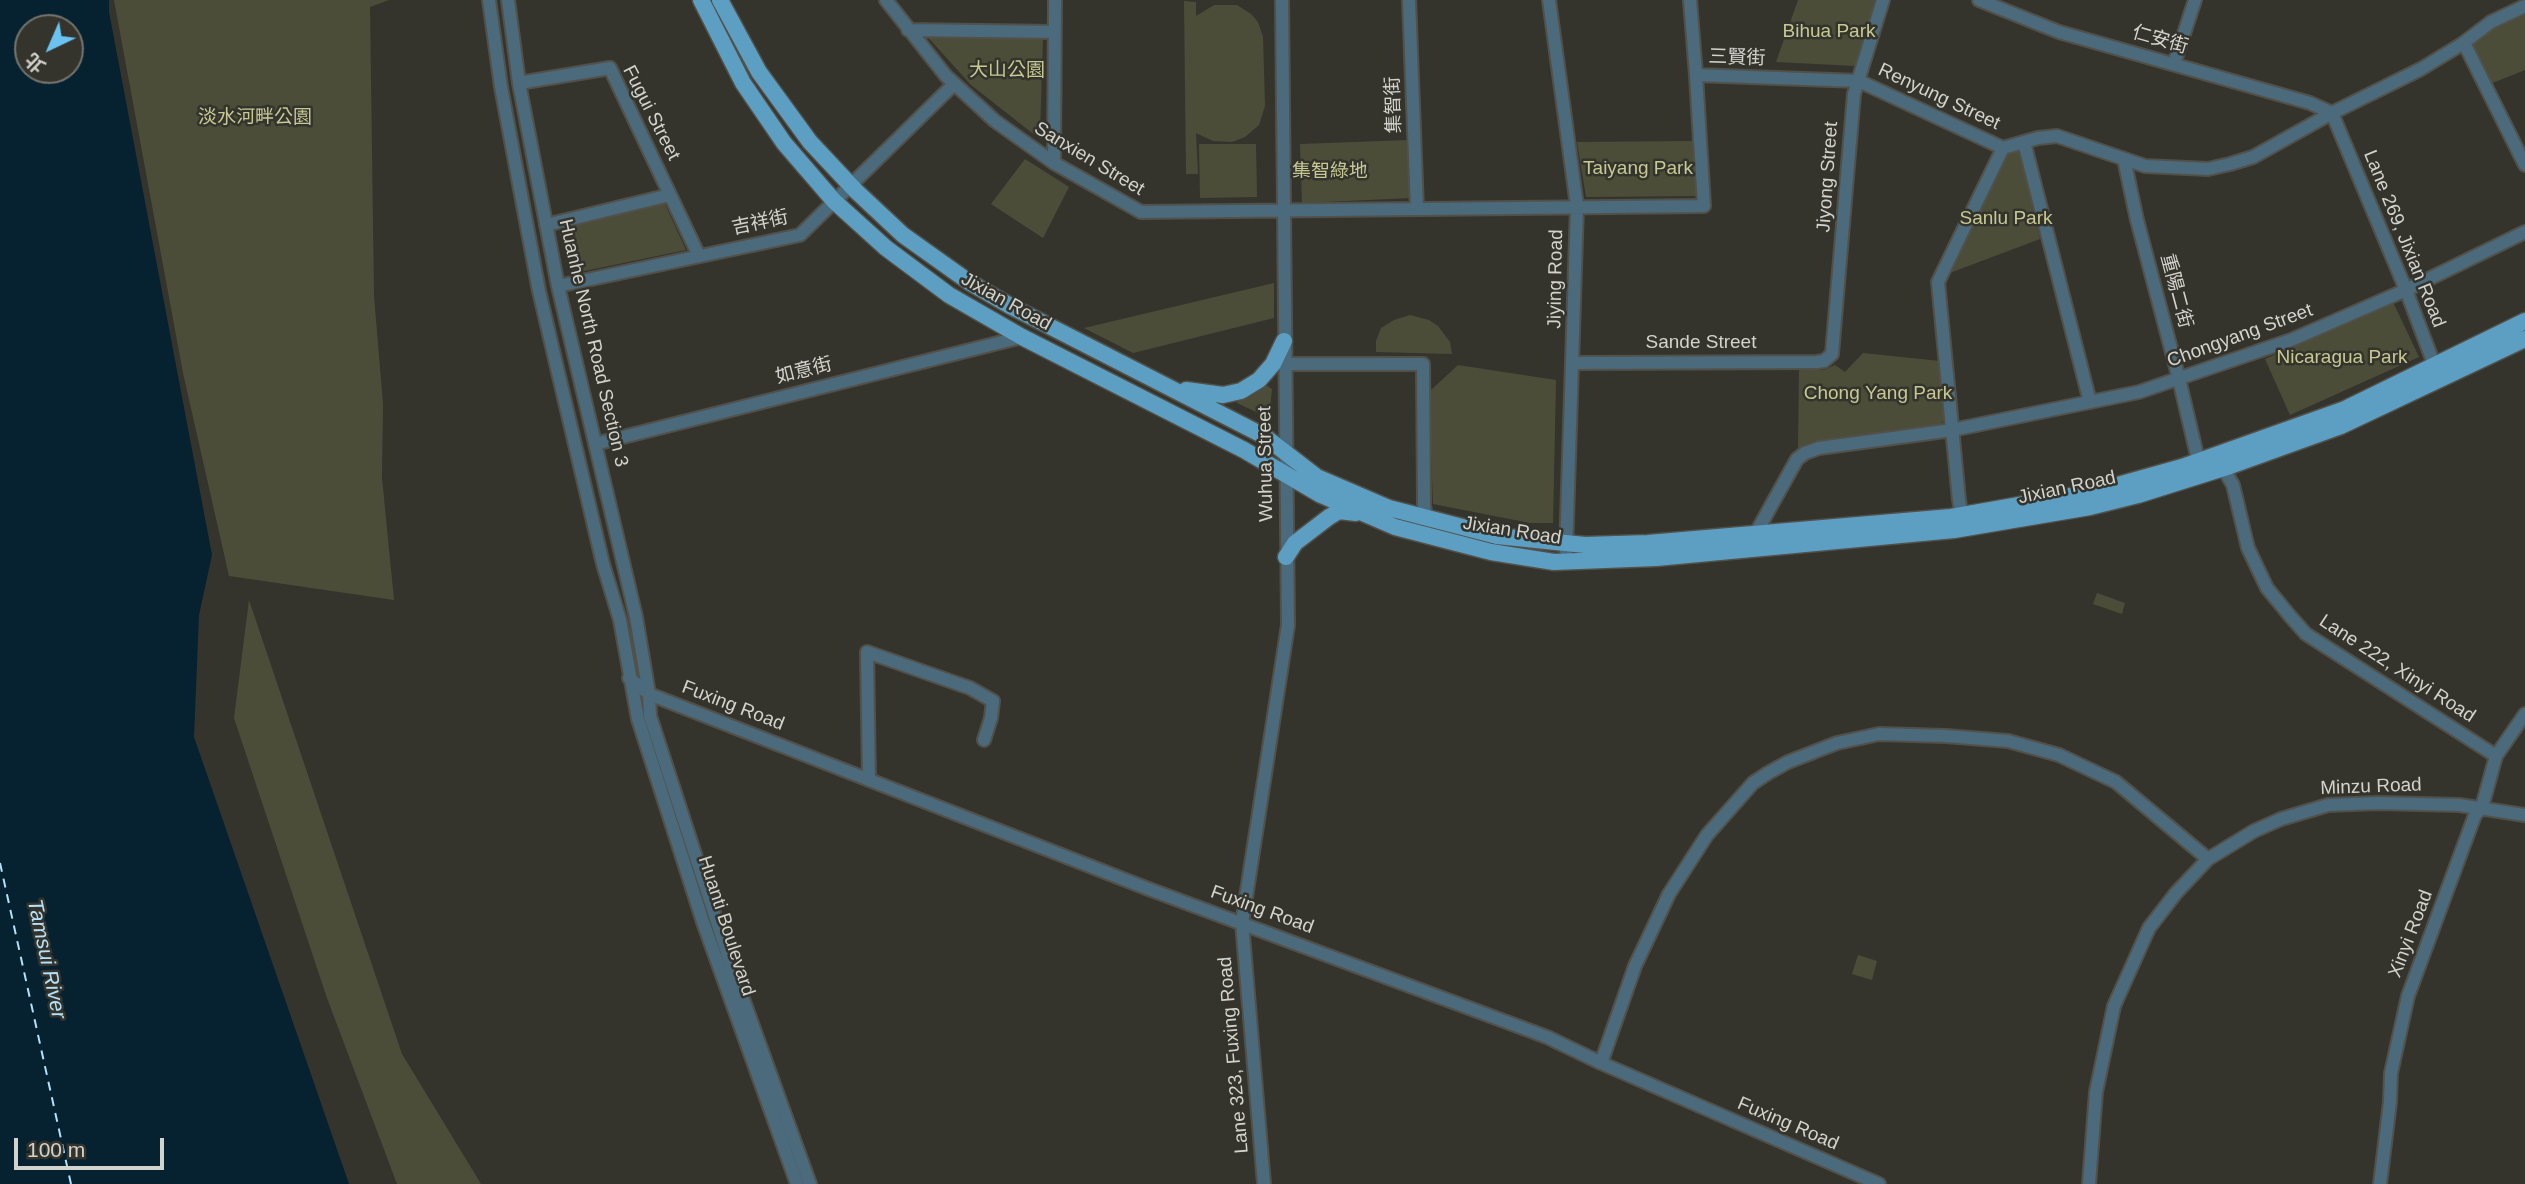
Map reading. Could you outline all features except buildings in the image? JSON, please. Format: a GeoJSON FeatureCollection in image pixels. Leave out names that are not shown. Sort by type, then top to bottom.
{"type":"FeatureCollection","features":[{"type":"Feature","properties":{"kind":"main road","name":"Jixian Road"},"geometry":{"type":"LineString","coordinates":[[701,0],[743,83],[784,144],[834,201],[886,248],[949,295],[1022,337],[1244,450],[1286,477],[1360,514],[1406,530],[1491,552],[1554,562],[1656,558],[1963,522],[2220,462],[2437,371],[2525,339]]}},
{"type":"Feature","properties":{"kind":"main road","name":"Jixian Road"},"geometry":{"type":"LineString","coordinates":[[720,0],[752,61],[782,107],[850,186],[903,235],[969,282],[1012,307],[1264,436],[1317,477],[1389,508],[1497,536],[1567,543],[1648,543],[1756,533],[1963,522]]}},
{"type":"Feature","properties":{"kind":"main road","name":"Jixian Road"},"geometry":{"type":"LineString","coordinates":[[2437,371],[2525,321]]}},
{"type":"Feature","properties":{"kind":"main road"},"geometry":{"type":"LineString","coordinates":[[1170,388],[1223,395],[1241,391],[1259,380],[1273,364],[1284,341]]}},
{"type":"Feature","properties":{"kind":"main road"},"geometry":{"type":"LineString","coordinates":[[1286,558],[1304,535],[1339,511],[1360,514]]}},
{"type":"Feature","properties":{"kind":"street","name":"Huanhe North Road Section 3"},"geometry":{"type":"LineString","coordinates":[[489,0],[501,87],[539,291],[603,564],[620,620],[629,678]]}},
{"type":"Feature","properties":{"kind":"street","name":"Huanhe North Road Section 3"},"geometry":{"type":"LineString","coordinates":[[508,0],[519,83],[558,286],[636,617],[649,694]]}},
{"type":"Feature","properties":{"kind":"street","name":"Sanxien Street"},"geometry":{"type":"LineString","coordinates":[[886,0],[954,84],[995,121],[1054,163],[1141,212],[1417,209]]}},
{"type":"Feature","properties":{"kind":"street"},"geometry":{"type":"LineString","coordinates":[[1054,163],[1055,0]]}},
{"type":"Feature","properties":{"kind":"street","name":"Wuhua Street"},"geometry":{"type":"LineString","coordinates":[[1242,923],[1288,625],[1282,0]]}},
{"type":"Feature","properties":{"kind":"street","name":"集智街"},"geometry":{"type":"LineString","coordinates":[[1409,0],[1417,209]]}},
{"type":"Feature","properties":{"kind":"street","name":"Jiying Road"},"geometry":{"type":"LineString","coordinates":[[1549,0],[1577,206],[1566,561]]}},
{"type":"Feature","properties":{"kind":"street"},"geometry":{"type":"LineString","coordinates":[[1690,0],[1696,75]]}},
{"type":"Feature","properties":{"kind":"street","name":"Jiyong Street"},"geometry":{"type":"LineString","coordinates":[[1828,358],[1835,347],[1854,94],[1883,0]]}},
{"type":"Feature","properties":{"kind":"street","name":"仁安街"},"geometry":{"type":"LineString","coordinates":[[1979,0],[2059,32],[2310,103],[2332,113]]}},
{"type":"Feature","properties":{"kind":"street"},"geometry":{"type":"LineString","coordinates":[[2174,64],[2194,0]]}},
{"type":"Feature","properties":{"kind":"street"},"geometry":{"type":"LineString","coordinates":[[1963,522],[1938,282],[2003,148],[2038,138],[2057,136],[2145,166],[2208,169],[2253,158],[2332,113],[2421,69],[2464,43],[2491,22],[2525,6]]}},
{"type":"Feature","properties":{"kind":"street"},"geometry":{"type":"LineString","coordinates":[[908,30],[1055,32]]}},
{"type":"Feature","properties":{"kind":"street"},"geometry":{"type":"LineString","coordinates":[[2464,43],[2525,165]]}},
{"type":"Feature","properties":{"kind":"street","name":"Fugui Street"},"geometry":{"type":"LineString","coordinates":[[519,83],[610,68],[699,256]]}},
{"type":"Feature","properties":{"kind":"street","name":"三賢街"},"geometry":{"type":"LineString","coordinates":[[1417,209],[1704,206],[1696,75],[1859,81]]}},
{"type":"Feature","properties":{"kind":"street","name":"Renyung Street"},"geometry":{"type":"LineString","coordinates":[[1859,81],[2003,148]]}},
{"type":"Feature","properties":{"kind":"street","name":"吉祥街"},"geometry":{"type":"LineString","coordinates":[[558,286],[800,235],[954,84]]}},
{"type":"Feature","properties":{"kind":"street","name":"Lane 269, Jixian Road"},"geometry":{"type":"LineString","coordinates":[[2332,113],[2437,371]]}},
{"type":"Feature","properties":{"kind":"street"},"geometry":{"type":"LineString","coordinates":[[2024,142],[2090,402]]}},
{"type":"Feature","properties":{"kind":"street","name":"重陽二街"},"geometry":{"type":"LineString","coordinates":[[2124,159],[2200,468]]}},
{"type":"Feature","properties":{"kind":"street"},"geometry":{"type":"LineString","coordinates":[[546,225],[670,195]]}},
{"type":"Feature","properties":{"kind":"street","name":"Chongyang Street"},"geometry":{"type":"LineString","coordinates":[[1756,533],[1797,459],[1805,453],[1819,448],[1952,430],[2138,392],[2291,340],[2406,290],[2525,232]]}},
{"type":"Feature","properties":{"kind":"street","name":"如意街"},"geometry":{"type":"LineString","coordinates":[[595,444],[1022,337]]}},
{"type":"Feature","properties":{"kind":"street","name":"Sande Street"},"geometry":{"type":"LineString","coordinates":[[1574,363],[1817,362],[1828,358]]}},
{"type":"Feature","properties":{"kind":"street"},"geometry":{"type":"LineString","coordinates":[[1286,364],[1423,364],[1426,518]]}},
{"type":"Feature","properties":{"kind":"street","name":"Lane 222, Xinyi Road"},"geometry":{"type":"LineString","coordinates":[[2220,462],[2233,485],[2248,548],[2267,589],[2290,616],[2317,641],[2496,756]]}},
{"type":"Feature","properties":{"kind":"street"},"geometry":{"type":"LineString","coordinates":[[589,505],[609,501]]}},
{"type":"Feature","properties":{"kind":"street"},"geometry":{"type":"LineString","coordinates":[[869,780],[867,652],[970,688],[993,701],[984,740]]}},
{"type":"Feature","properties":{"kind":"street","name":"Fuxing Road"},"geometry":{"type":"LineString","coordinates":[[629,678],[649,694],[1242,923],[1547,1037],[1880,1184]]}},
{"type":"Feature","properties":{"kind":"street","name":"Huanti Boulevard"},"geometry":{"type":"LineString","coordinates":[[629,678],[638,719],[703,922],[797,1184]]}},
{"type":"Feature","properties":{"kind":"street","name":"Huanti Boulevard"},"geometry":{"type":"LineString","coordinates":[[649,694],[650,716],[702,878],[810,1184]]}},
{"type":"Feature","properties":{"kind":"street","name":"Xinyi Road"},"geometry":{"type":"LineString","coordinates":[[2380,1184],[2391,1073],[2408,996],[2474,815],[2482,807],[2496,756],[2525,714]]}},
{"type":"Feature","properties":{"kind":"street"},"geometry":{"type":"LineString","coordinates":[[1601,1063],[1635,966],[1670,894],[1707,835],[1753,783],[1788,762],[1837,743],[1879,734],[1946,736],[2008,741],[2059,755],[2116,782],[2208,859]]}},
{"type":"Feature","properties":{"kind":"street","name":"Minzu Road"},"geometry":{"type":"LineString","coordinates":[[2090,1184],[2096,1092],[2114,1006],[2149,928],[2176,893],[2208,859],[2254,831],[2281,819],[2329,805],[2378,803],[2482,807],[2525,815]]}},
{"type":"Feature","properties":{"kind":"street","name":"Lane 323, Fuxing Road"},"geometry":{"type":"LineString","coordinates":[[1242,923],[1264,1184]]}},
{"type":"Feature","properties":{"kind":"green space","name":"淡水河畔公園"},"geometry":{"type":"Polygon","coordinates":[[[114,0],[389,0],[370,7],[374,296],[383,404],[382,478],[394,600],[229,576],[183,373],[114,0]]]}},
{"type":"Feature","properties":{"kind":"green space","name":"Bihua Park"},"geometry":{"type":"Polygon","coordinates":[[[1798,0],[1875,0],[1856,66],[1776,62],[1798,0]]]}},
{"type":"Feature","properties":{"kind":"green space"},"geometry":{"type":"Polygon","coordinates":[[[1184,1],[1196,2],[1196,16],[1214,5],[1237,5],[1258,22],[1263,37],[1265,106],[1259,125],[1245,137],[1232,142],[1213,141],[1196,133],[1198,174],[1186,174],[1184,1]]]}},
{"type":"Feature","properties":{"kind":"green space"},"geometry":{"type":"Polygon","coordinates":[[[2525,12],[2525,70],[2490,84],[2469,43],[2471,35],[2525,12]]]}},
{"type":"Feature","properties":{"kind":"green space","name":"大山公園"},"geometry":{"type":"Polygon","coordinates":[[[925,34],[1043,39],[1040,133],[1036,136],[971,85],[925,34]]]}},
{"type":"Feature","properties":{"kind":"green space","name":"集智綠地"},"geometry":{"type":"Polygon","coordinates":[[[1409,140],[1411,198],[1302,203],[1300,144],[1409,140]]]}},
{"type":"Feature","properties":{"kind":"green space","name":"Taiyang Park"},"geometry":{"type":"Polygon","coordinates":[[[1694,141],[1696,196],[1586,197],[1577,142],[1694,141]]]}},
{"type":"Feature","properties":{"kind":"green space"},"geometry":{"type":"Polygon","coordinates":[[[1199,144],[1256,144],[1257,197],[1200,198],[1199,144]]]}},
{"type":"Feature","properties":{"kind":"green space","name":"Sanlu Park"},"geometry":{"type":"Polygon","coordinates":[[[2016,151],[2020,153],[2040,239],[1947,274],[2006,154],[2016,151]]]}},
{"type":"Feature","properties":{"kind":"green space"},"geometry":{"type":"Polygon","coordinates":[[[1025,159],[1069,187],[1043,238],[991,204],[1025,159]]]}},
{"type":"Feature","properties":{"kind":"green space"},"geometry":{"type":"Polygon","coordinates":[[[663,200],[686,250],[570,274],[558,225],[663,200]]]}},
{"type":"Feature","properties":{"kind":"green space"},"geometry":{"type":"Polygon","coordinates":[[[1274,283],[1274,318],[1133,353],[1084,328],[1274,283]]]}},
{"type":"Feature","properties":{"kind":"green space","name":"Nicaragua Park"},"geometry":{"type":"Polygon","coordinates":[[[2393,302],[2419,357],[2290,415],[2265,359],[2393,302]]]}},
{"type":"Feature","properties":{"kind":"green space"},"geometry":{"type":"Polygon","coordinates":[[[1410,315],[1429,320],[1438,326],[1450,342],[1452,354],[1376,352],[1376,341],[1381,328],[1410,315]]]}},
{"type":"Feature","properties":{"kind":"green space","name":"Chong Yang Park"},"geometry":{"type":"Polygon","coordinates":[[[1863,353],[1940,361],[1945,420],[1940,425],[1812,442],[1798,449],[1799,370],[1824,370],[1835,365],[1845,372],[1863,353]]]}},
{"type":"Feature","properties":{"kind":"green space"},"geometry":{"type":"Polygon","coordinates":[[[1458,365],[1556,380],[1553,523],[1530,523],[1433,504],[1429,392],[1458,365]]]}},
{"type":"Feature","properties":{"kind":"green space"},"geometry":{"type":"Polygon","coordinates":[[[1266,385],[1272,389],[1269,418],[1237,403],[1238,400],[1252,395],[1266,385]]]}},
{"type":"Feature","properties":{"kind":"green space"},"geometry":{"type":"Polygon","coordinates":[[[2097,593],[2125,603],[2122,614],[2093,604],[2097,593]]]}},
{"type":"Feature","properties":{"kind":"green space"},"geometry":{"type":"Polygon","coordinates":[[[249,600],[402,1054],[481,1184],[397,1184],[327,998],[234,718],[249,600]]]}},
{"type":"Feature","properties":{"kind":"green space"},"geometry":{"type":"Polygon","coordinates":[[[1858,955],[1877,961],[1872,980],[1852,974],[1858,955]]]}},
{"type":"Feature","properties":{"kind":"water","name":"Tamsui River"},"geometry":{"type":"Polygon","coordinates":[[[0,0],[109,0],[109,12],[212,555],[199,615],[194,737],[349,1184],[0,1184],[0,0]]]}},
{"type":"Feature","properties":{"kind":"ferry route"},"geometry":{"type":"LineString","coordinates":[[0,863],[71,1184]]}}]}
